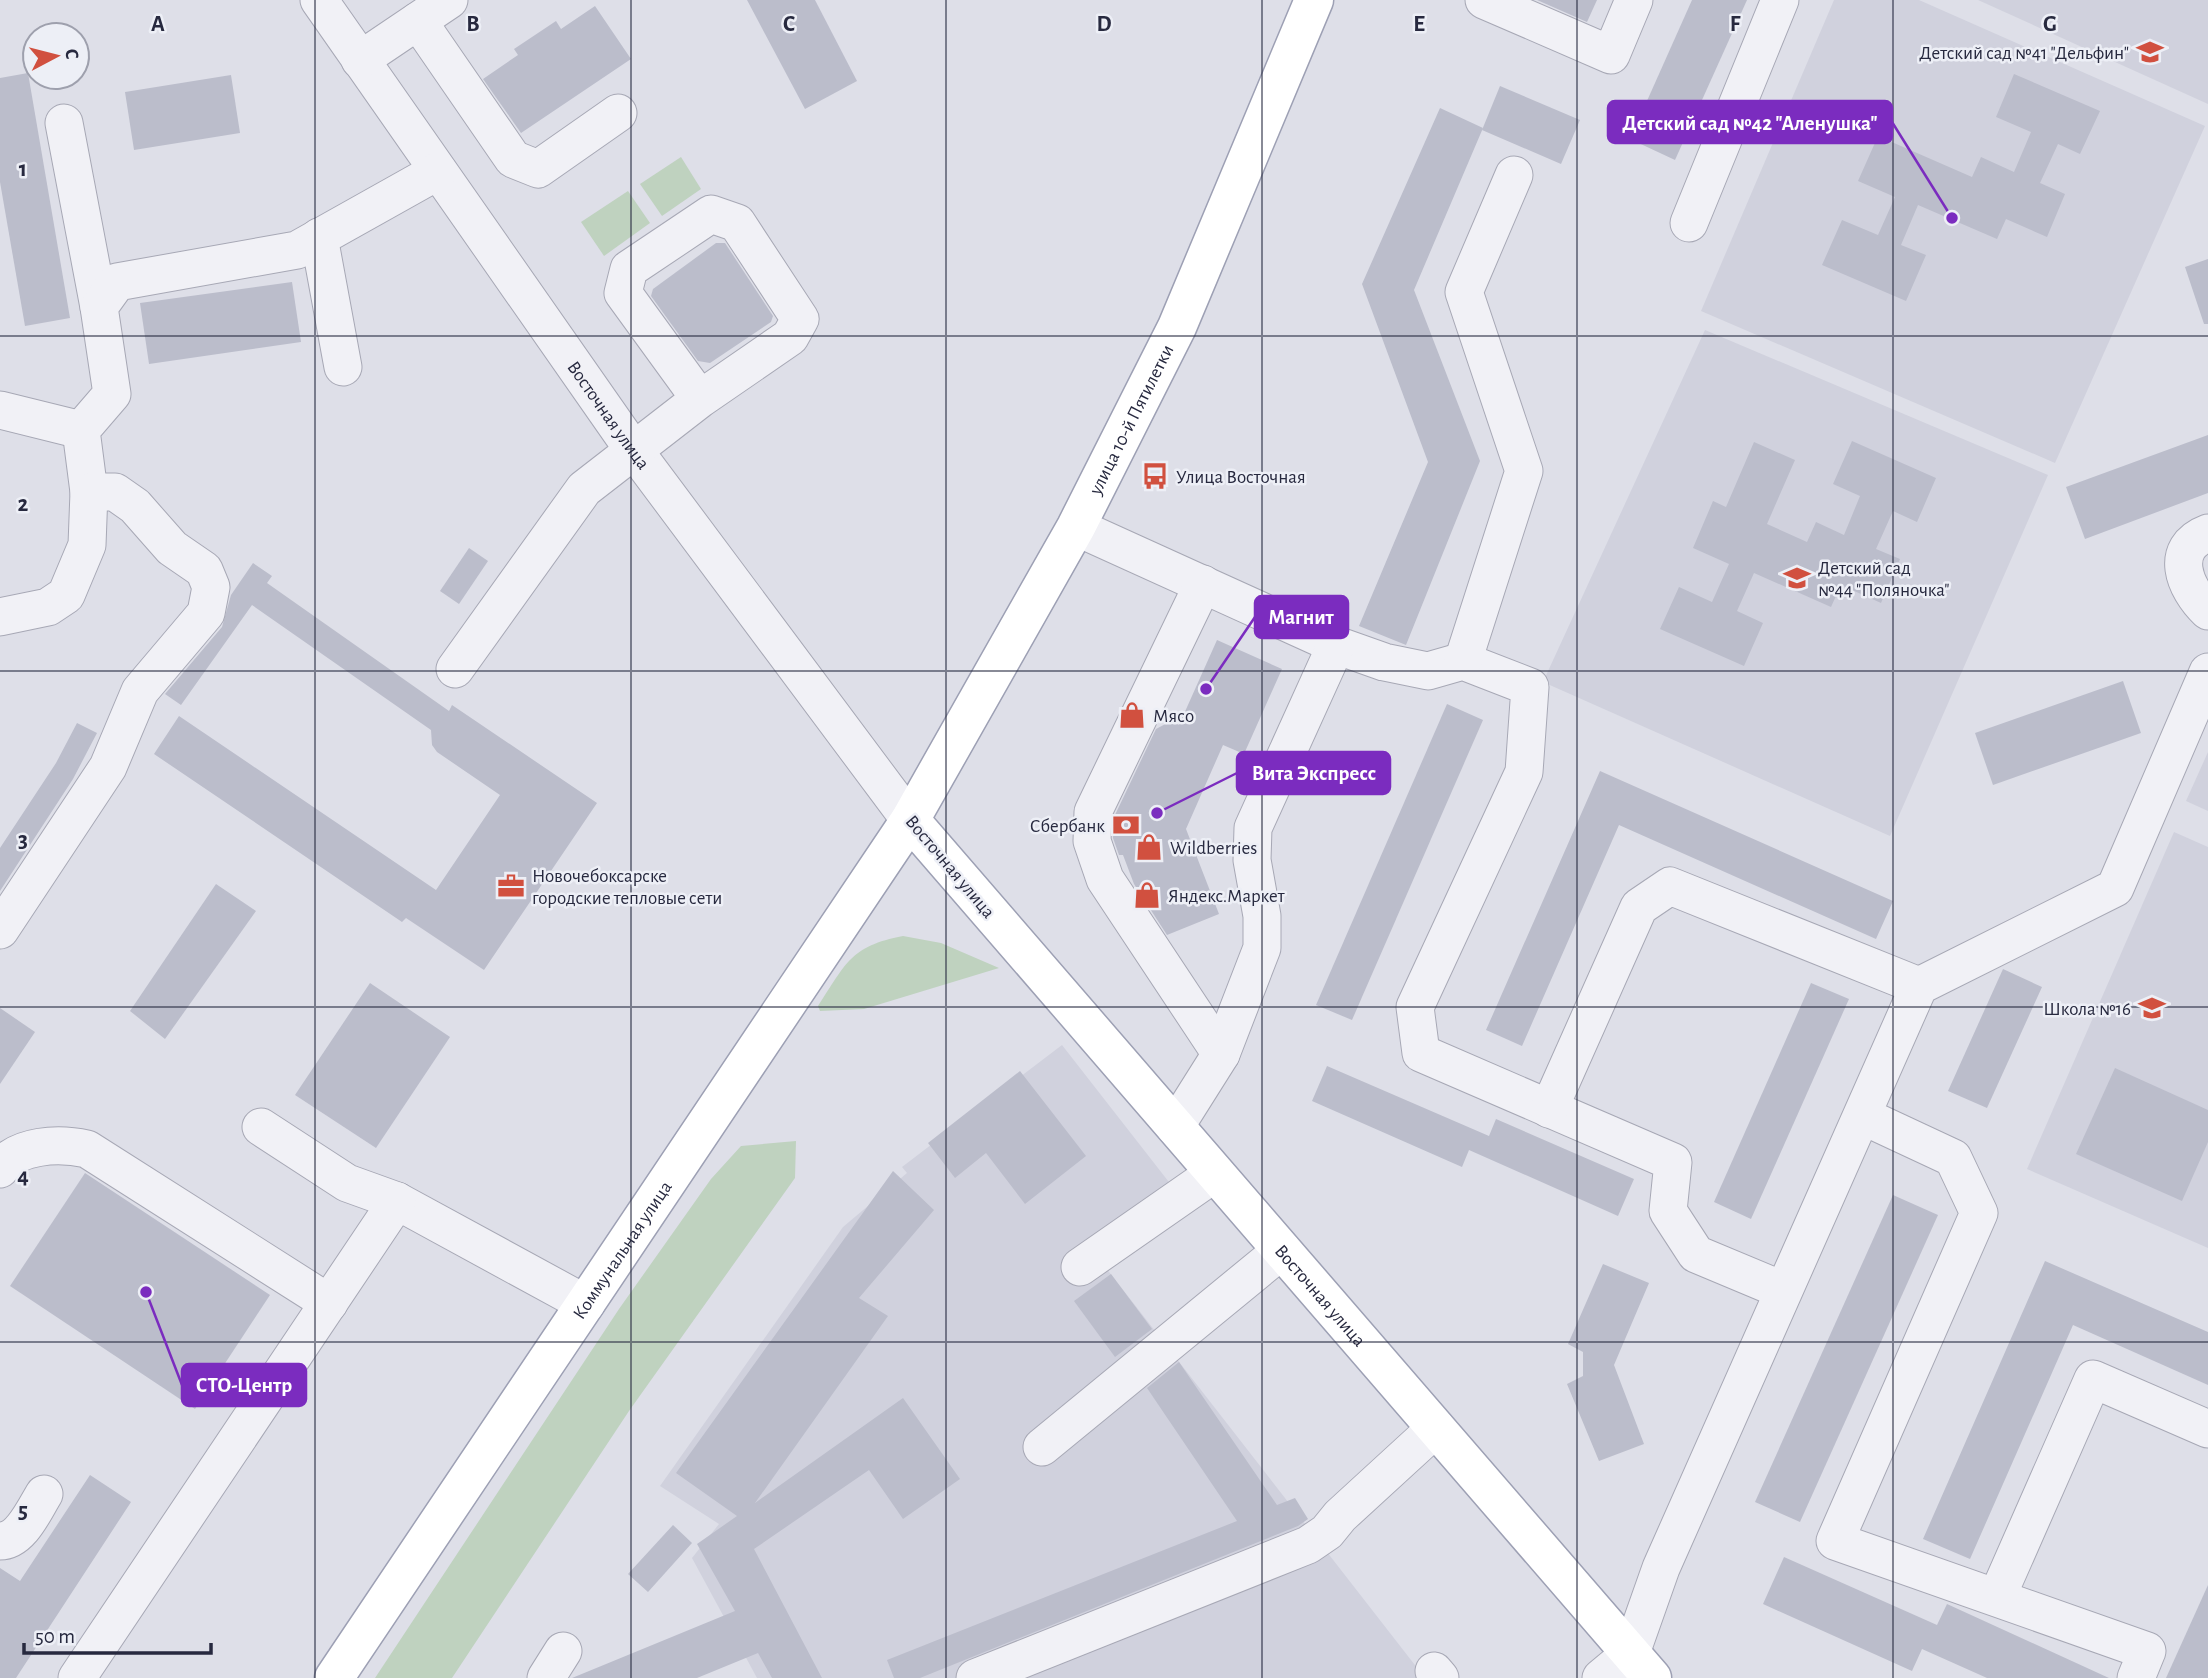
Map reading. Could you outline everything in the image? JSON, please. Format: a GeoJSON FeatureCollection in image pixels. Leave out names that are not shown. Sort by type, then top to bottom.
{"type":"FeatureCollection","features":[{"type":"Feature","properties":{"kind":"main road","name":"улица 10-й Пятилетки"},"geometry":{"type":"LineString","coordinates":[[910,820],[1076,527],[1177,327],[1314,0]]}},
{"type":"Feature","properties":{"kind":"main road","name":"Восточная улица"},"geometry":{"type":"LineString","coordinates":[[910,820],[1641,1665]]}},
{"type":"Feature","properties":{"kind":"main road","name":"Коммунальная улица"},"geometry":{"type":"LineString","coordinates":[[334,1678],[910,820]]}},
{"type":"Feature","properties":{"kind":"street","name":"Восточная улица"},"geometry":{"type":"LineString","coordinates":[[318,0],[633,450],[910,820]]}},
{"type":"Feature","properties":{"kind":"street"},"geometry":{"type":"LineString","coordinates":[[360,60],[449,0]]}},
{"type":"Feature","properties":{"kind":"street"},"geometry":{"type":"LineString","coordinates":[[1484,0],[1611,55],[1634,0]]}},
{"type":"Feature","properties":{"kind":"street"},"geometry":{"type":"LineString","coordinates":[[1689,223],[1780,0]]}},
{"type":"Feature","properties":{"kind":"street"},"geometry":{"type":"LineString","coordinates":[[418,21],[513,159],[538,169],[618,113]]}},
{"type":"Feature","properties":{"kind":"street"},"geometry":{"type":"LineString","coordinates":[[0,617],[48,607],[65,596],[87,545],[89,492],[81,430],[112,394],[99,307],[64,123]]}},
{"type":"Feature","properties":{"kind":"street"},"geometry":{"type":"LineString","coordinates":[[99,307],[117,282],[297,250],[438,171]]}},
{"type":"Feature","properties":{"kind":"street"},"geometry":{"type":"LineString","coordinates":[[1463,661],[1524,471],[1464,292],[1514,175]]}},
{"type":"Feature","properties":{"kind":"street"},"geometry":{"type":"LineString","coordinates":[[455,669],[584,489],[700,399],[790,337],[800,319],[737,223],[711,214],[629,269],[623,293],[700,399]]}},
{"type":"Feature","properties":{"kind":"street"},"geometry":{"type":"LineString","coordinates":[[319,237],[343,367]]}},
{"type":"Feature","properties":{"kind":"street"},"geometry":{"type":"LineString","coordinates":[[0,410],[81,430]]}},
{"type":"Feature","properties":{"kind":"street"},"geometry":{"type":"LineString","coordinates":[[0,930],[108,767],[140,691],[206,613],[211,587],[204,570],[172,548],[135,506],[115,492],[89,492]]}},
{"type":"Feature","properties":{"kind":"street"},"geometry":{"type":"LineString","coordinates":[[1076,527],[1336,645],[1384,662],[1429,671],[1463,661],[1530,687],[1524,772],[1415,1007],[1421,1054],[1673,1162],[1668,1211],[1696,1254],[1782,1290]]}},
{"type":"Feature","properties":{"kind":"street"},"geometry":{"type":"LineString","coordinates":[[2208,533],[2192,539],[2185,550],[2183,566],[2191,591],[2208,611]]}},
{"type":"Feature","properties":{"kind":"street"},"geometry":{"type":"LineString","coordinates":[[1203,584],[1093,812],[1091,841],[1105,878],[1221,1054]]}},
{"type":"Feature","properties":{"kind":"street"},"geometry":{"type":"LineString","coordinates":[[1175,1127],[1221,1054],[1262,948],[1262,916],[1252,860],[1254,828],[1336,645]]}},
{"type":"Feature","properties":{"kind":"street"},"geometry":{"type":"LineString","coordinates":[[1601,1678],[1641,1665],[1661,1568],[1919,986],[2115,888],[2208,673]]}},
{"type":"Feature","properties":{"kind":"street"},"geometry":{"type":"LineString","coordinates":[[1549,1109],[1639,907],[1670,886],[1919,986]]}},
{"type":"Feature","properties":{"kind":"street"},"geometry":{"type":"LineString","coordinates":[[1863,1116],[1953,1158],[1979,1213],[1835,1541],[2147,1651],[2136,1678]]}},
{"type":"Feature","properties":{"kind":"street"},"geometry":{"type":"LineString","coordinates":[[261,1127],[347,1183],[397,1201],[586,1304]]}},
{"type":"Feature","properties":{"kind":"street"},"geometry":{"type":"LineString","coordinates":[[0,1169],[18,1151],[73,1146],[87,1149],[329,1303]]}},
{"type":"Feature","properties":{"kind":"street"},"geometry":{"type":"LineString","coordinates":[[1080,1267],[1215,1173]]}},
{"type":"Feature","properties":{"kind":"street"},"geometry":{"type":"LineString","coordinates":[[77,1678],[397,1201]]}},
{"type":"Feature","properties":{"kind":"street"},"geometry":{"type":"LineString","coordinates":[[1042,1447],[1282,1250]]}},
{"type":"Feature","properties":{"kind":"street"},"geometry":{"type":"LineString","coordinates":[[1997,1597],[2093,1379],[2208,1429]]}},
{"type":"Feature","properties":{"kind":"street"},"geometry":{"type":"LineString","coordinates":[[975,1678],[1308,1545],[1326,1532],[1436,1428]]}},
{"type":"Feature","properties":{"kind":"street"},"geometry":{"type":"LineString","coordinates":[[0,1541],[5,1541],[19,1532],[44,1494]]}},
{"type":"Feature","properties":{"kind":"shaded area"},"geometry":{"type":"Polygon","coordinates":[[[1834,0],[1919,0],[2205,126],[2055,463],[1701,311],[1834,0]]]}},
{"type":"Feature","properties":{"kind":"shaded area","name":"Детский сад №41 \"Дельфин\""},"geometry":{"type":"Polygon","coordinates":[[[1978,0],[2208,0],[2208,104],[1978,0]]]}},
{"type":"Feature","properties":{"kind":"shaded area","name":"Детский сад №44 \"Поляночка\""},"geometry":{"type":"Polygon","coordinates":[[[1705,330],[2048,475],[1890,836],[1543,682],[1705,330]]]}},
{"type":"Feature","properties":{"kind":"shaded area"},"geometry":{"type":"Polygon","coordinates":[[[2208,752],[2208,811],[2186,801],[2208,752]]]}},
{"type":"Feature","properties":{"kind":"shaded area","name":"Школа №16"},"geometry":{"type":"Polygon","coordinates":[[[2174,832],[2208,847],[2208,1248],[2027,1169],[2174,832]]]}},
{"type":"Feature","properties":{"kind":"shaded area"},"geometry":{"type":"Polygon","coordinates":[[[1062,1045],[1172,1186],[1092,1250],[1425,1678],[757,1678],[692,1558],[719,1524],[660,1486],[843,1227],[907,1173],[902,1167],[1062,1045]]]}},
{"type":"Feature","properties":{"kind":"green space"},"geometry":{"type":"Polygon","coordinates":[[[681,157],[701,189],[662,216],[640,184],[681,157]]]}},
{"type":"Feature","properties":{"kind":"green space"},"geometry":{"type":"Polygon","coordinates":[[[628,191],[650,223],[604,256],[581,222],[628,191]]]}},
{"type":"Feature","properties":{"kind":"green space"},"geometry":{"type":"Polygon","coordinates":[[[903,936],[941,943],[999,968],[864,1009],[820,1011],[818,1006],[851,959],[871,945],[903,936]]]}},
{"type":"Feature","properties":{"kind":"green space"},"geometry":{"type":"Polygon","coordinates":[[[796,1141],[795,1178],[629,1411],[452,1678],[375,1678],[619,1309],[711,1179],[741,1146],[796,1141]]]}},
{"type":"Feature","properties":{"kind":"building"},"geometry":{"type":"Polygon","coordinates":[[[747,0],[815,0],[857,81],[805,109],[747,0]]]}},
{"type":"Feature","properties":{"kind":"building"},"geometry":{"type":"Polygon","coordinates":[[[1537,0],[1597,0],[1587,22],[1537,0]]]}},
{"type":"Feature","properties":{"kind":"building"},"geometry":{"type":"Polygon","coordinates":[[[1692,0],[1747,0],[1675,160],[1630,139],[1692,0]]]}},
{"type":"Feature","properties":{"kind":"building"},"geometry":{"type":"Polygon","coordinates":[[[595,6],[631,59],[521,133],[483,79],[518,55],[514,49],[556,21],[561,29],[595,6]]]}},
{"type":"Feature","properties":{"kind":"building"},"geometry":{"type":"Polygon","coordinates":[[[21,74],[21,91],[31,91],[70,318],[25,326],[0,182],[0,78],[21,74]]]}},
{"type":"Feature","properties":{"kind":"building"},"geometry":{"type":"Polygon","coordinates":[[[2014,74],[2100,111],[2080,154],[2058,144],[2040,183],[2065,194],[2047,237],[2006,219],[1997,239],[1918,205],[1901,245],[1926,255],[1906,301],[1822,265],[1842,220],[1878,235],[1895,197],[1858,181],[1878,136],[1972,177],[1981,157],[2014,172],[2031,132],[1996,117],[2014,74]]]}},
{"type":"Feature","properties":{"kind":"building"},"geometry":{"type":"Polygon","coordinates":[[[231,75],[240,133],[134,150],[125,92],[231,75]]]}},
{"type":"Feature","properties":{"kind":"building"},"geometry":{"type":"Polygon","coordinates":[[[1500,86],[1580,120],[1561,164],[1482,130],[1500,86]]]}},
{"type":"Feature","properties":{"kind":"building"},"geometry":{"type":"Polygon","coordinates":[[[1440,108],[1483,128],[1414,290],[1480,461],[1406,645],[1359,626],[1428,462],[1362,284],[1440,108]]]}},
{"type":"Feature","properties":{"kind":"building"},"geometry":{"type":"Polygon","coordinates":[[[716,243],[725,243],[773,316],[771,322],[710,363],[698,361],[651,296],[653,289],[716,243]]]}},
{"type":"Feature","properties":{"kind":"building"},"geometry":{"type":"Polygon","coordinates":[[[2208,259],[2208,324],[2204,324],[2185,267],[2208,259]]]}},
{"type":"Feature","properties":{"kind":"building"},"geometry":{"type":"Polygon","coordinates":[[[292,282],[301,342],[149,364],[140,303],[292,282]]]}},
{"type":"Feature","properties":{"kind":"building"},"geometry":{"type":"Polygon","coordinates":[[[2208,435],[2208,493],[2085,539],[2066,487],[2208,435]]]}},
{"type":"Feature","properties":{"kind":"building"},"geometry":{"type":"Polygon","coordinates":[[[1852,441],[1936,478],[1917,522],[1893,511],[1876,549],[1900,559],[1881,603],[1841,585],[1831,607],[1754,573],[1737,611],[1763,623],[1744,666],[1660,629],[1679,587],[1712,602],[1729,564],[1693,548],[1713,501],[1726,507],[1754,442],[1795,460],[1767,524],[1807,542],[1816,522],[1844,535],[1860,496],[1833,484],[1852,441]]]}},
{"type":"Feature","properties":{"kind":"building"},"geometry":{"type":"Polygon","coordinates":[[[469,548],[488,561],[459,604],[440,591],[469,548]]]}},
{"type":"Feature","properties":{"kind":"building"},"geometry":{"type":"Polygon","coordinates":[[[253,563],[272,576],[267,583],[449,711],[452,705],[597,803],[484,970],[406,918],[402,922],[154,754],[179,716],[436,890],[500,795],[437,752],[432,745],[431,730],[252,605],[181,705],[165,694],[222,627],[231,595],[253,563]]]}},
{"type":"Feature","properties":{"kind":"building"},"geometry":{"type":"Polygon","coordinates":[[[1217,640],[1282,669],[1244,754],[1223,745],[1186,829],[1219,914],[1167,935],[1134,884],[1123,855],[1119,855],[1113,838],[1114,817],[1156,729],[1171,721],[1179,725],[1217,640]]]}},
{"type":"Feature","properties":{"kind":"building"},"geometry":{"type":"Polygon","coordinates":[[[2123,681],[2141,733],[1993,785],[1975,733],[2123,681]]]}},
{"type":"Feature","properties":{"kind":"building"},"geometry":{"type":"Polygon","coordinates":[[[1447,704],[1483,720],[1352,1020],[1316,1005],[1447,704]]]}},
{"type":"Feature","properties":{"kind":"building"},"geometry":{"type":"Polygon","coordinates":[[[77,723],[97,733],[73,779],[0,891],[0,848],[56,763],[77,723]]]}},
{"type":"Feature","properties":{"kind":"building"},"geometry":{"type":"Polygon","coordinates":[[[1600,771],[1893,901],[1876,939],[1619,825],[1522,1046],[1486,1030],[1600,771]]]}},
{"type":"Feature","properties":{"kind":"building"},"geometry":{"type":"Polygon","coordinates":[[[216,884],[256,911],[165,1039],[130,1011],[216,884]]]}},
{"type":"Feature","properties":{"kind":"building"},"geometry":{"type":"Polygon","coordinates":[[[2003,969],[2042,987],[1987,1108],[1948,1091],[2003,969]]]}},
{"type":"Feature","properties":{"kind":"building"},"geometry":{"type":"Polygon","coordinates":[[[370,983],[450,1037],[376,1148],[295,1095],[370,983]]]}},
{"type":"Feature","properties":{"kind":"building"},"geometry":{"type":"Polygon","coordinates":[[[1811,983],[1849,999],[1751,1219],[1714,1202],[1811,983]]]}},
{"type":"Feature","properties":{"kind":"building"},"geometry":{"type":"Polygon","coordinates":[[[0,1008],[35,1032],[0,1084],[0,1008]]]}},
{"type":"Feature","properties":{"kind":"building"},"geometry":{"type":"Polygon","coordinates":[[[1327,1066],[1489,1136],[1496,1119],[1634,1179],[1618,1216],[1469,1150],[1462,1167],[1312,1101],[1327,1066]]]}},
{"type":"Feature","properties":{"kind":"building"},"geometry":{"type":"Polygon","coordinates":[[[2115,1068],[2208,1110],[2208,1142],[2182,1201],[2076,1154],[2115,1068]]]}},
{"type":"Feature","properties":{"kind":"building"},"geometry":{"type":"Polygon","coordinates":[[[1020,1071],[1086,1156],[1025,1204],[986,1153],[955,1178],[928,1143],[1020,1071]]]}},
{"type":"Feature","properties":{"kind":"building"},"geometry":{"type":"Polygon","coordinates":[[[893,1171],[934,1210],[859,1298],[888,1316],[755,1503],[903,1398],[960,1479],[903,1519],[869,1470],[754,1549],[822,1678],[772,1678],[758,1653],[697,1678],[572,1678],[735,1611],[697,1544],[737,1516],[676,1473],[893,1171]]]}},
{"type":"Feature","properties":{"kind":"building"},"geometry":{"type":"Polygon","coordinates":[[[85,1173],[270,1295],[195,1409],[10,1286],[85,1173]]]}},
{"type":"Feature","properties":{"kind":"building"},"geometry":{"type":"Polygon","coordinates":[[[1893,1195],[1938,1215],[1800,1522],[1755,1502],[1893,1195]]]}},
{"type":"Feature","properties":{"kind":"building"},"geometry":{"type":"Polygon","coordinates":[[[2045,1261],[2208,1332],[2208,1385],[2073,1325],[1970,1559],[1923,1539],[2045,1261]]]}},
{"type":"Feature","properties":{"kind":"building"},"geometry":{"type":"Polygon","coordinates":[[[1603,1264],[1649,1283],[1614,1365],[1644,1444],[1599,1461],[1567,1384],[1583,1376],[1583,1352],[1568,1344],[1603,1264]]]}},
{"type":"Feature","properties":{"kind":"building"},"geometry":{"type":"Polygon","coordinates":[[[1111,1274],[1152,1329],[1115,1357],[1074,1301],[1111,1274]]]}},
{"type":"Feature","properties":{"kind":"building"},"geometry":{"type":"Polygon","coordinates":[[[1179,1362],[1277,1505],[1295,1498],[1308,1519],[1298,1526],[920,1678],[894,1678],[887,1660],[1237,1521],[1147,1388],[1179,1362]]]}},
{"type":"Feature","properties":{"kind":"building"},"geometry":{"type":"Polygon","coordinates":[[[90,1475],[131,1502],[16,1678],[0,1678],[0,1568],[20,1581],[90,1475]]]}},
{"type":"Feature","properties":{"kind":"building"},"geometry":{"type":"Polygon","coordinates":[[[673,1525],[692,1543],[648,1592],[628,1574],[673,1525]]]}},
{"type":"Feature","properties":{"kind":"building"},"geometry":{"type":"Polygon","coordinates":[[[1784,1557],[1937,1625],[1947,1604],[2109,1678],[1987,1678],[1922,1649],[1912,1671],[1763,1604],[1784,1557]]]}},
{"type":"Feature","properties":{"kind":"building"},"geometry":{"type":"Polygon","coordinates":[[[2208,1585],[2208,1678],[2166,1678],[2208,1585]]]}},
{"type":"Feature","properties":{"kind":"place","name":"Детский сад №41 \"Дельфин\""},"geometry":{"type":"Point","coordinates":[2150,52]}},
{"type":"Feature","properties":{"kind":"place","name":"Детский сад №42 \"Аленушка\""},"geometry":{"type":"Point","coordinates":[1952,218]}},
{"type":"Feature","properties":{"kind":"place","name":"Улица Восточная"},"geometry":{"type":"Point","coordinates":[1155,476]}},
{"type":"Feature","properties":{"kind":"place","name":"Детский сад №44 \"Поляночка\""},"geometry":{"type":"Point","coordinates":[1797,578]}},
{"type":"Feature","properties":{"kind":"place","name":"Магнит"},"geometry":{"type":"Point","coordinates":[1206,689]}},
{"type":"Feature","properties":{"kind":"place","name":"Мясо"},"geometry":{"type":"Point","coordinates":[1132,715]}},
{"type":"Feature","properties":{"kind":"place","name":"Вита Экспресс"},"geometry":{"type":"Point","coordinates":[1157,813]}},
{"type":"Feature","properties":{"kind":"place","name":"Сбербанк"},"geometry":{"type":"Point","coordinates":[1126,825]}},
{"type":"Feature","properties":{"kind":"place","name":"Wildberries"},"geometry":{"type":"Point","coordinates":[1149,847]}},
{"type":"Feature","properties":{"kind":"place","name":"Новочебоксарске городские тепловые сети"},"geometry":{"type":"Point","coordinates":[511,886]}},
{"type":"Feature","properties":{"kind":"place","name":"Яндекс.Маркет"},"geometry":{"type":"Point","coordinates":[1147,895]}},
{"type":"Feature","properties":{"kind":"place","name":"Школа №16"},"geometry":{"type":"Point","coordinates":[2152,1008]}},
{"type":"Feature","properties":{"kind":"place","name":"СТО-Центр"},"geometry":{"type":"Point","coordinates":[146,1292]}}]}
